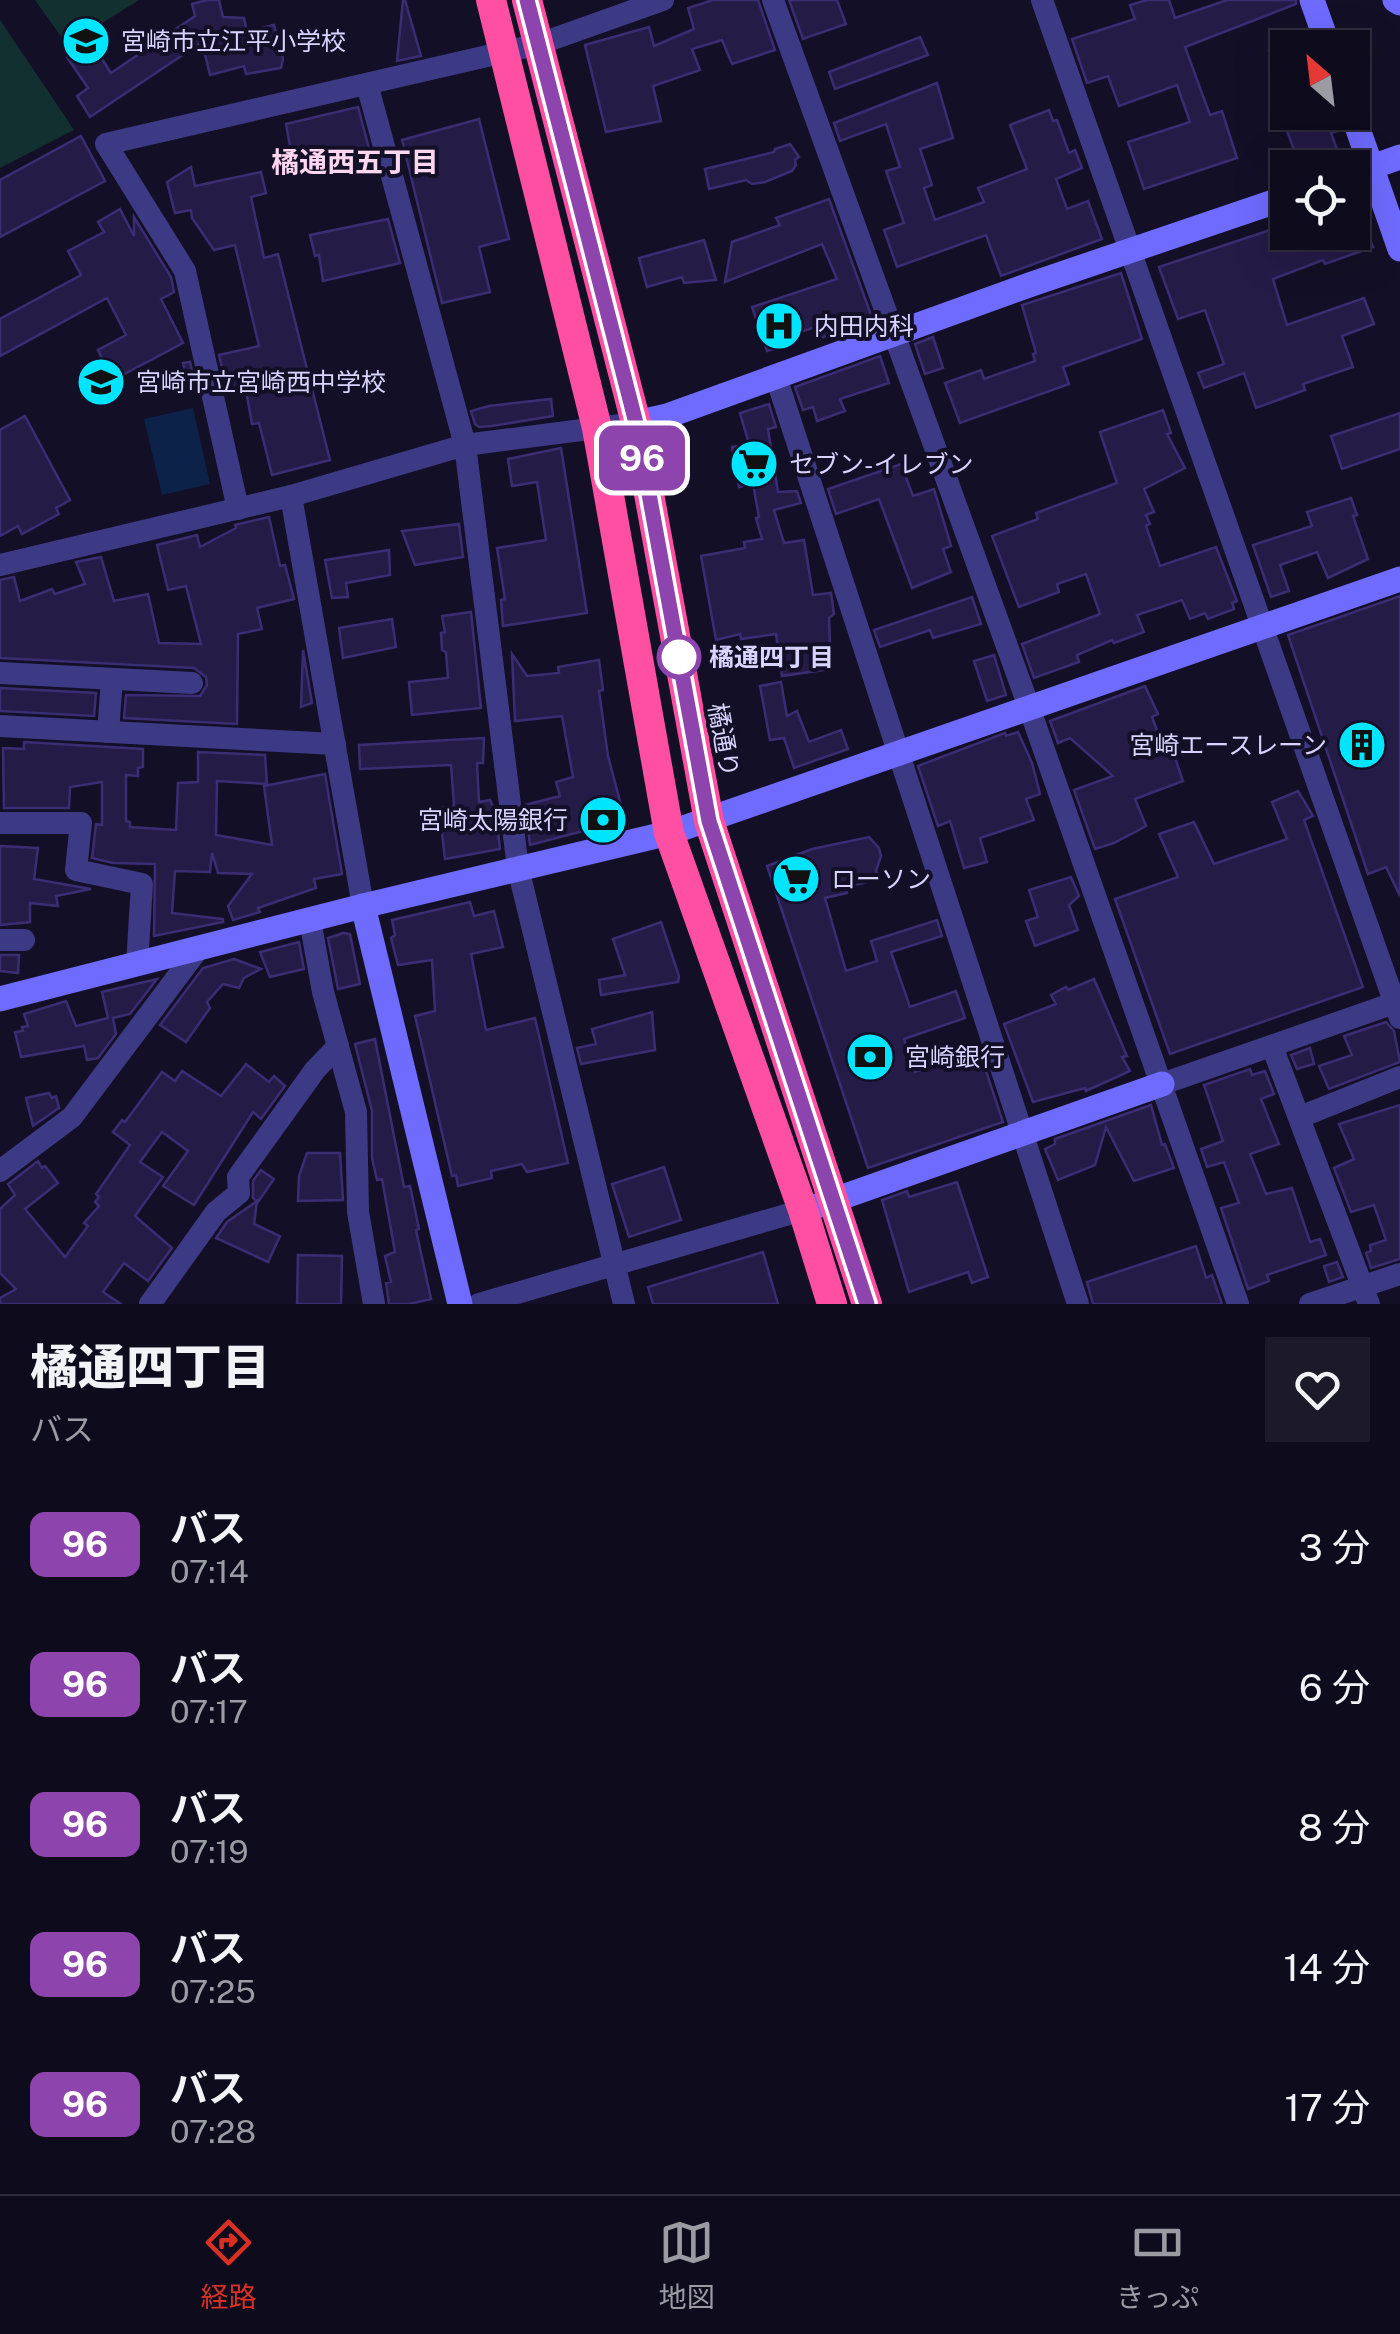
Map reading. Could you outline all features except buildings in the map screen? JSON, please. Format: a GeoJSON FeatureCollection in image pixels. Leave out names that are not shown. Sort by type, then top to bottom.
{"type":"FeatureCollection","features":[{"type":"Feature","properties":{"kind":"highway"},"geometry":{"type":"LineString","coordinates":[[491,0],[597,428],[669,833],[803,1210],[832,1304]]}},
{"type":"Feature","properties":{"kind":"highway","name":"橘通り"},"geometry":{"type":"LineString","coordinates":[[527,0],[636,423],[709,821],[867,1304]]}},
{"type":"Feature","properties":{"kind":"street"},"geometry":{"type":"LineString","coordinates":[[238,509],[185,271],[106,144],[539,44],[663,0]]}},
{"type":"Feature","properties":{"kind":"street"},"geometry":{"type":"LineString","coordinates":[[773,0],[1030,707],[1238,1304]]}},
{"type":"Feature","properties":{"kind":"street"},"geometry":{"type":"LineString","coordinates":[[479,1304],[613,1268],[835,1200],[1272,1046],[1398,1008],[1042,0]]}},
{"type":"Feature","properties":{"kind":"street"},"geometry":{"type":"LineString","coordinates":[[1312,0],[1323,30]]}},
{"type":"Feature","properties":{"kind":"street"},"geometry":{"type":"LineString","coordinates":[[367,84],[465,446],[518,868],[624,1304]]}},
{"type":"Feature","properties":{"kind":"street"},"geometry":{"type":"LineString","coordinates":[[1370,168],[1400,156]]}},
{"type":"Feature","properties":{"kind":"street"},"geometry":{"type":"LineString","coordinates":[[1370,188],[1400,250]]}},
{"type":"Feature","properties":{"kind":"street"},"geometry":{"type":"LineString","coordinates":[[0,565],[291,496],[465,446],[667,416],[1270,202]]}},
{"type":"Feature","properties":{"kind":"street"},"geometry":{"type":"LineString","coordinates":[[776,377],[1078,1304]]}},
{"type":"Feature","properties":{"kind":"street"},"geometry":{"type":"LineString","coordinates":[[291,496],[363,906],[460,1304]]}},
{"type":"Feature","properties":{"kind":"street"},"geometry":{"type":"LineString","coordinates":[[0,1000],[709,821],[1400,578]]}},
{"type":"Feature","properties":{"kind":"street"},"geometry":{"type":"LineString","coordinates":[[0,673],[192,684]]}},
{"type":"Feature","properties":{"kind":"street"},"geometry":{"type":"LineString","coordinates":[[108,732],[112,679]]}},
{"type":"Feature","properties":{"kind":"street"},"geometry":{"type":"LineString","coordinates":[[0,726],[334,744]]}},
{"type":"Feature","properties":{"kind":"street"},"geometry":{"type":"LineString","coordinates":[[0,823],[81,822],[76,870],[142,884],[137,964]]}},
{"type":"Feature","properties":{"kind":"street"},"geometry":{"type":"LineString","coordinates":[[310,920],[323,992],[356,1112],[358,1212],[374,1304]]}},
{"type":"Feature","properties":{"kind":"street"},"geometry":{"type":"LineString","coordinates":[[0,940],[24,940]]}},
{"type":"Feature","properties":{"kind":"street"},"geometry":{"type":"LineString","coordinates":[[0,1171],[72,1117],[199,948]]}},
{"type":"Feature","properties":{"kind":"street"},"geometry":{"type":"LineString","coordinates":[[150,1304],[216,1212],[238,1194],[238,1177],[315,1070],[338,1046]]}},
{"type":"Feature","properties":{"kind":"street"},"geometry":{"type":"LineString","coordinates":[[1272,1046],[1366,1295]]}},
{"type":"Feature","properties":{"kind":"street"},"geometry":{"type":"LineString","coordinates":[[1300,1117],[1400,1077]]}},
{"type":"Feature","properties":{"kind":"street"},"geometry":{"type":"LineString","coordinates":[[1310,1304],[1366,1295],[1400,1274]]}},
{"type":"Feature","properties":{"kind":"green space"},"geometry":{"type":"Polygon","coordinates":[[[35,0],[139,0],[67,45],[35,0]]]}},
{"type":"Feature","properties":{"kind":"green space"},"geometry":{"type":"Polygon","coordinates":[[[0,20],[74,130],[0,168],[0,20]]]}},
{"type":"Feature","properties":{"kind":"water"},"geometry":{"type":"Polygon","coordinates":[[[193,408],[210,484],[162,495],[144,419],[193,408]]]}},
{"type":"Feature","properties":{"kind":"bus line","name":"96"},"geometry":{"type":"LineString","coordinates":[[527,0],[636,423],[709,821],[867,1304]]}},
{"type":"Feature","properties":{"kind":"place","name":"宮崎市立江平小学校"},"geometry":{"type":"Point","coordinates":[86,41]}},
{"type":"Feature","properties":{"kind":"place","name":"内田内科"},"geometry":{"type":"Point","coordinates":[779,326]}},
{"type":"Feature","properties":{"kind":"place","name":"宮崎市立宮崎西中学校"},"geometry":{"type":"Point","coordinates":[101,382]}},
{"type":"Feature","properties":{"kind":"place","name":"セブン-イレブン"},"geometry":{"type":"Point","coordinates":[754,464]}},
{"type":"Feature","properties":{"kind":"place","name":"橘通四丁目"},"geometry":{"type":"Point","coordinates":[679,657]}},
{"type":"Feature","properties":{"kind":"place","name":"宮崎エースレーン"},"geometry":{"type":"Point","coordinates":[1362,745]}},
{"type":"Feature","properties":{"kind":"place","name":"宮崎太陽銀行"},"geometry":{"type":"Point","coordinates":[603,820]}},
{"type":"Feature","properties":{"kind":"place","name":"ローソン"},"geometry":{"type":"Point","coordinates":[796,879]}},
{"type":"Feature","properties":{"kind":"place","name":"宮崎銀行"},"geometry":{"type":"Point","coordinates":[870,1057]}},
{"type":"Feature","properties":{"kind":"district","name":"橘通西五丁目"},"geometry":{"type":"Point","coordinates":[355,162]}}]}
